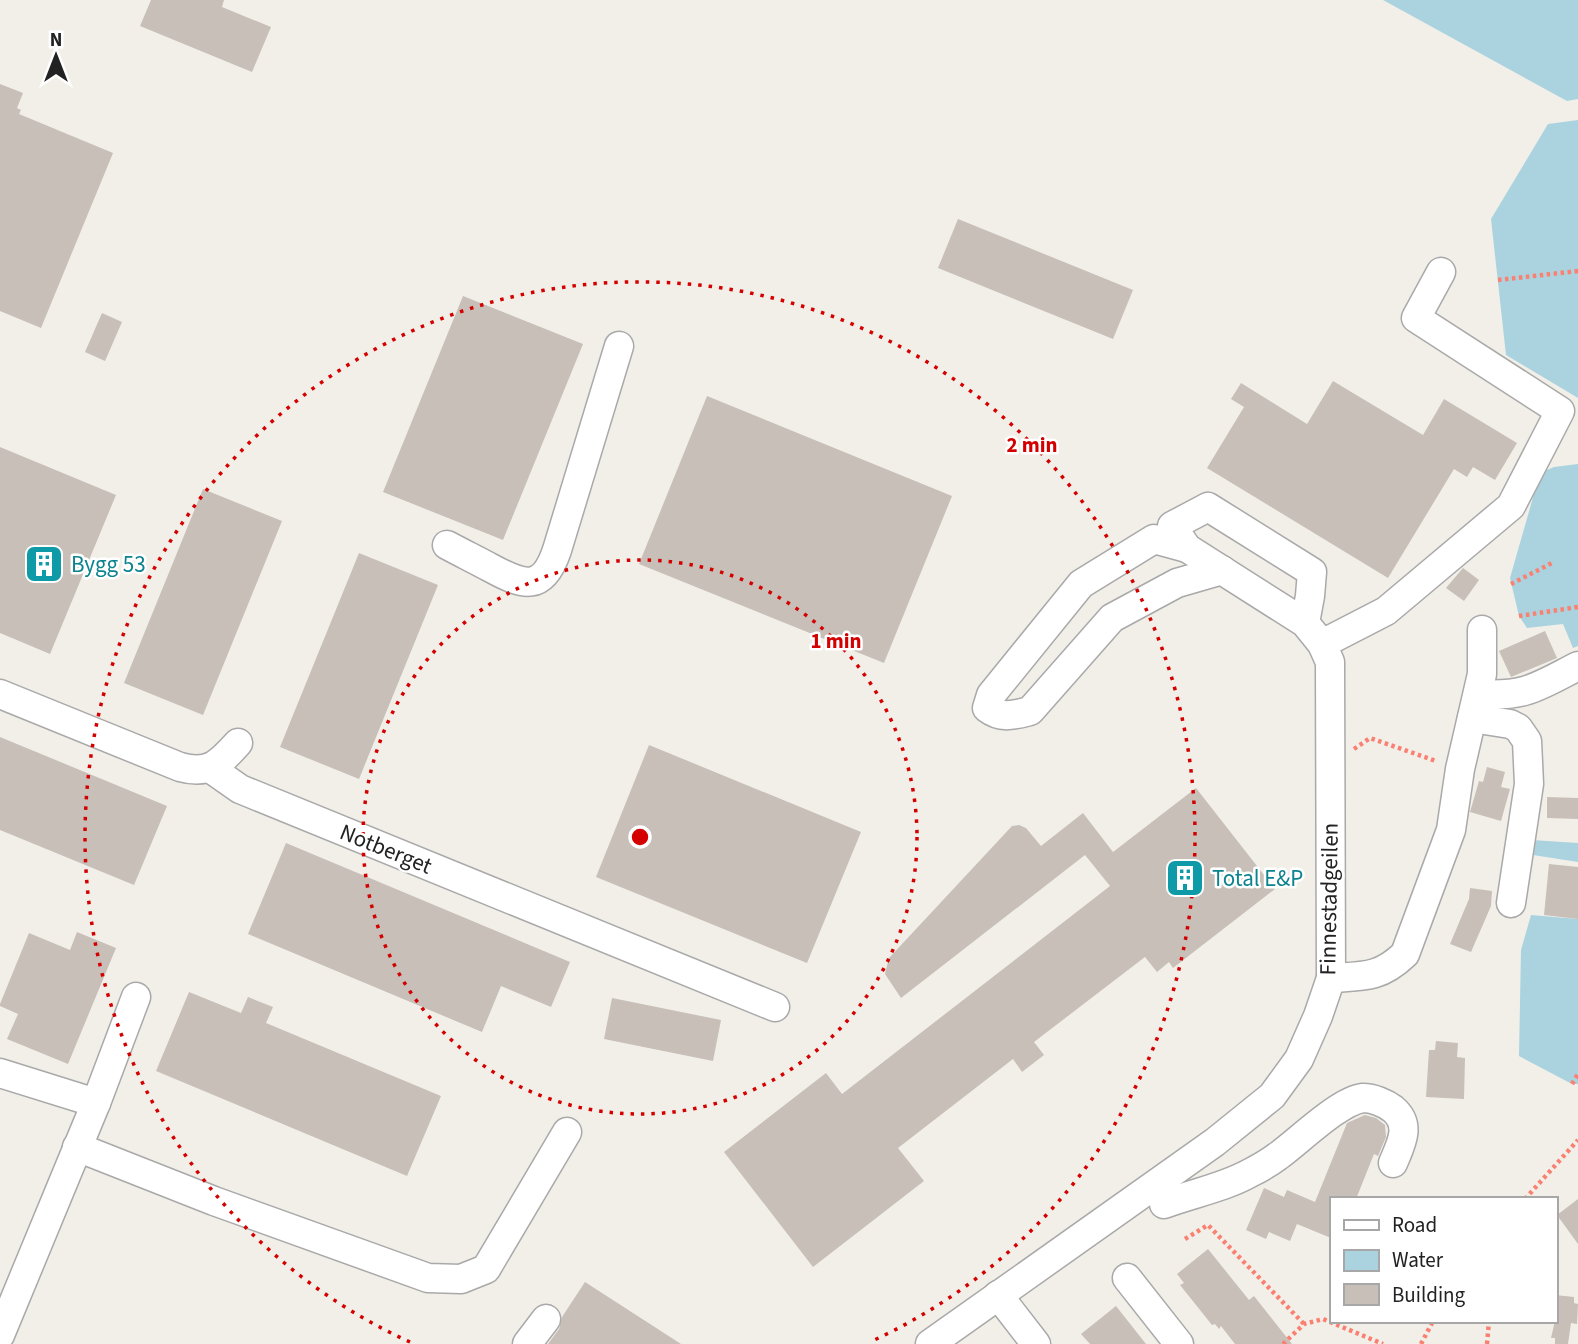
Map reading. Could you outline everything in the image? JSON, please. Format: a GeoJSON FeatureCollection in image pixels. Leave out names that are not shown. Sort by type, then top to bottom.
{"type":"FeatureCollection","features":[{"type":"Feature","properties":{"kind":"street"},"geometry":{"type":"LineString","coordinates":[[1313,634],[1386,611],[1511,506],[1569,416],[1416,318],[1441,272]]}},
{"type":"Feature","properties":{"kind":"street"},"geometry":{"type":"LineString","coordinates":[[447,545],[518,583],[534,581],[546,573],[557,550],[619,346]]}},
{"type":"Feature","properties":{"kind":"street"},"geometry":{"type":"LineString","coordinates":[[1188,548],[1172,526],[1208,507],[1312,572],[1310,596],[1313,634]]}},
{"type":"Feature","properties":{"kind":"street"},"geometry":{"type":"LineString","coordinates":[[1222,570],[1177,583],[1112,618],[1030,711],[1013,716],[996,715],[987,708],[990,695],[1082,584],[1154,539],[1188,548],[1222,570],[1313,634]]}},
{"type":"Feature","properties":{"kind":"street"},"geometry":{"type":"LineString","coordinates":[[1331,978],[1379,973],[1390,968],[1405,954],[1451,830],[1460,769],[1477,695],[1482,630]]}},
{"type":"Feature","properties":{"kind":"street","name":"Finnestadgeilen"},"geometry":{"type":"LineString","coordinates":[[930,1344],[1215,1142],[1272,1096],[1300,1059],[1331,978],[1330,662],[1313,634]]}},
{"type":"Feature","properties":{"kind":"street"},"geometry":{"type":"LineString","coordinates":[[1477,695],[1505,696],[1525,692],[1578,666]]}},
{"type":"Feature","properties":{"kind":"street","name":"Notberget"},"geometry":{"type":"LineString","coordinates":[[0,693],[195,771],[210,768],[240,789],[775,1007]]}},
{"type":"Feature","properties":{"kind":"street"},"geometry":{"type":"LineString","coordinates":[[1477,695],[1524,734],[1527,741],[1529,784],[1511,903]]}},
{"type":"Feature","properties":{"kind":"street"},"geometry":{"type":"LineString","coordinates":[[210,768],[238,743]]}},
{"type":"Feature","properties":{"kind":"street"},"geometry":{"type":"LineString","coordinates":[[0,1335],[96,1103],[136,997]]}},
{"type":"Feature","properties":{"kind":"street"},"geometry":{"type":"LineString","coordinates":[[0,1073],[96,1103]]}},
{"type":"Feature","properties":{"kind":"street"},"geometry":{"type":"LineString","coordinates":[[1164,1204],[1208,1191],[1250,1173],[1277,1157],[1342,1107],[1363,1098],[1385,1104],[1402,1119],[1403,1139],[1393,1163]]}},
{"type":"Feature","properties":{"kind":"street"},"geometry":{"type":"LineString","coordinates":[[77,1147],[214,1201],[428,1278],[461,1279],[486,1269],[568,1132]]}},
{"type":"Feature","properties":{"kind":"street"},"geometry":{"type":"LineString","coordinates":[[1127,1278],[1179,1344]]}},
{"type":"Feature","properties":{"kind":"street"},"geometry":{"type":"LineString","coordinates":[[998,1295],[1036,1344]]}},
{"type":"Feature","properties":{"kind":"street"},"geometry":{"type":"LineString","coordinates":[[527,1344],[546,1319]]}},
{"type":"Feature","properties":{"kind":"path"},"geometry":{"type":"LineString","coordinates":[[1498,280],[1578,271]]}},
{"type":"Feature","properties":{"kind":"path"},"geometry":{"type":"LineString","coordinates":[[1511,584],[1552,563]]}},
{"type":"Feature","properties":{"kind":"path"},"geometry":{"type":"LineString","coordinates":[[1519,616],[1578,607]]}},
{"type":"Feature","properties":{"kind":"path"},"geometry":{"type":"LineString","coordinates":[[1353,763],[1353,749],[1370,738],[1460,769]]}},
{"type":"Feature","properties":{"kind":"path"},"geometry":{"type":"LineString","coordinates":[[1572,1084],[1578,1074]]}},
{"type":"Feature","properties":{"kind":"path"},"geometry":{"type":"LineString","coordinates":[[1527,1197],[1578,1140]]}},
{"type":"Feature","properties":{"kind":"path"},"geometry":{"type":"LineString","coordinates":[[1185,1239],[1208,1225],[1304,1324]]}},
{"type":"Feature","properties":{"kind":"path"},"geometry":{"type":"LineString","coordinates":[[1283,1344],[1304,1324],[1323,1319],[1330,1322]]}},
{"type":"Feature","properties":{"kind":"path"},"geometry":{"type":"LineString","coordinates":[[1333,1323],[1384,1344]]}},
{"type":"Feature","properties":{"kind":"path"},"geometry":{"type":"LineString","coordinates":[[1421,1344],[1432,1323]]}},
{"type":"Feature","properties":{"kind":"path"},"geometry":{"type":"LineString","coordinates":[[1487,1344],[1489,1323]]}},
{"type":"Feature","properties":{"kind":"water"},"geometry":{"type":"Polygon","coordinates":[[[1383,0],[1578,0],[1578,99],[1567,101],[1383,0]]]}},
{"type":"Feature","properties":{"kind":"water"},"geometry":{"type":"Polygon","coordinates":[[[1578,120],[1578,398],[1506,355],[1491,219],[1548,124],[1578,120]]]}},
{"type":"Feature","properties":{"kind":"water"},"geometry":{"type":"Polygon","coordinates":[[[1578,464],[1578,646],[1573,648],[1563,624],[1527,628],[1519,616],[1510,578],[1540,473],[1554,467],[1578,464]]]}},
{"type":"Feature","properties":{"kind":"water"},"geometry":{"type":"Polygon","coordinates":[[[1532,840],[1578,843],[1578,862],[1533,855],[1532,840]]]}},
{"type":"Feature","properties":{"kind":"water"},"geometry":{"type":"Polygon","coordinates":[[[1531,915],[1578,919],[1578,1084],[1572,1084],[1519,1056],[1521,950],[1531,915]]]}},
{"type":"Feature","properties":{"kind":"building"},"geometry":{"type":"Polygon","coordinates":[[[151,0],[224,0],[222,7],[271,27],[252,72],[140,26],[151,0]]]}},
{"type":"Feature","properties":{"kind":"building"},"geometry":{"type":"Polygon","coordinates":[[[0,84],[23,93],[17,108],[21,110],[19,114],[113,153],[41,328],[0,311],[0,84]]]}},
{"type":"Feature","properties":{"kind":"building"},"geometry":{"type":"Polygon","coordinates":[[[958,219],[1133,290],[1113,339],[938,268],[958,219]]]}},
{"type":"Feature","properties":{"kind":"building"},"geometry":{"type":"Polygon","coordinates":[[[463,296],[583,344],[503,540],[383,492],[463,296]]]}},
{"type":"Feature","properties":{"kind":"building"},"geometry":{"type":"Polygon","coordinates":[[[102,313],[122,322],[105,361],[85,352],[102,313]]]}},
{"type":"Feature","properties":{"kind":"building"},"geometry":{"type":"Polygon","coordinates":[[[1333,381],[1423,435],[1444,399],[1517,443],[1495,480],[1473,467],[1467,477],[1454,469],[1388,578],[1207,468],[1244,407],[1231,399],[1241,383],[1307,424],[1333,381]]]}},
{"type":"Feature","properties":{"kind":"building"},"geometry":{"type":"Polygon","coordinates":[[[707,396],[952,496],[884,663],[639,564],[707,396]]]}},
{"type":"Feature","properties":{"kind":"building","name":"Bygg 53"},"geometry":{"type":"Polygon","coordinates":[[[0,447],[116,495],[50,654],[0,633],[0,447]]]}},
{"type":"Feature","properties":{"kind":"building"},"geometry":{"type":"Polygon","coordinates":[[[203,489],[282,521],[203,715],[124,683],[203,489]]]}},
{"type":"Feature","properties":{"kind":"building"},"geometry":{"type":"Polygon","coordinates":[[[359,553],[438,585],[359,779],[280,747],[359,553]]]}},
{"type":"Feature","properties":{"kind":"building"},"geometry":{"type":"Polygon","coordinates":[[[1463,568],[1479,580],[1464,601],[1446,588],[1463,568]]]}},
{"type":"Feature","properties":{"kind":"building"},"geometry":{"type":"Polygon","coordinates":[[[1545,631],[1557,658],[1511,677],[1499,651],[1545,631]]]}},
{"type":"Feature","properties":{"kind":"building"},"geometry":{"type":"Polygon","coordinates":[[[0,737],[167,806],[134,885],[0,830],[0,737]]]}},
{"type":"Feature","properties":{"kind":"building"},"geometry":{"type":"Polygon","coordinates":[[[649,745],[861,832],[807,963],[596,877],[649,745]]]}},
{"type":"Feature","properties":{"kind":"building"},"geometry":{"type":"Polygon","coordinates":[[[1487,767],[1505,772],[1501,787],[1510,789],[1501,821],[1470,812],[1479,781],[1483,782],[1487,767]]]}},
{"type":"Feature","properties":{"kind":"building"},"geometry":{"type":"Polygon","coordinates":[[[1196,788],[1275,889],[1173,968],[1169,962],[1157,972],[1145,957],[1034,1042],[1044,1055],[1022,1072],[1013,1059],[898,1148],[924,1181],[813,1267],[724,1152],[826,1073],[842,1094],[1110,886],[1085,855],[901,998],[885,974],[889,958],[1012,826],[1026,828],[1041,846],[1083,813],[1113,852],[1196,788]]]}},
{"type":"Feature","properties":{"kind":"building"},"geometry":{"type":"Polygon","coordinates":[[[1547,797],[1578,798],[1578,819],[1547,818],[1547,797]]]}},
{"type":"Feature","properties":{"kind":"building"},"geometry":{"type":"Polygon","coordinates":[[[286,843],[570,962],[551,1007],[501,986],[482,1032],[248,934],[286,843]]]}},
{"type":"Feature","properties":{"kind":"building"},"geometry":{"type":"Polygon","coordinates":[[[1549,864],[1578,867],[1578,919],[1544,915],[1549,864]]]}},
{"type":"Feature","properties":{"kind":"building"},"geometry":{"type":"Polygon","coordinates":[[[1470,888],[1492,891],[1491,906],[1471,952],[1450,944],[1469,899],[1470,888]]]}},
{"type":"Feature","properties":{"kind":"building"},"geometry":{"type":"Polygon","coordinates":[[[77,932],[116,948],[68,1064],[7,1039],[18,1014],[0,1004],[29,933],[70,950],[77,932]]]}},
{"type":"Feature","properties":{"kind":"building"},"geometry":{"type":"Polygon","coordinates":[[[189,992],[241,1013],[248,997],[273,1007],[266,1023],[441,1096],[407,1176],[156,1071],[189,992]]]}},
{"type":"Feature","properties":{"kind":"building"},"geometry":{"type":"Polygon","coordinates":[[[612,998],[721,1020],[713,1061],[604,1039],[612,998]]]}},
{"type":"Feature","properties":{"kind":"building"},"geometry":{"type":"Polygon","coordinates":[[[1436,1041],[1458,1043],[1457,1057],[1465,1058],[1464,1099],[1426,1097],[1429,1050],[1435,1050],[1436,1041]]]}},
{"type":"Feature","properties":{"kind":"building"},"geometry":{"type":"Polygon","coordinates":[[[1365,1115],[1376,1118],[1385,1125],[1386,1137],[1378,1156],[1374,1154],[1357,1197],[1330,1197],[1330,1238],[1297,1224],[1290,1241],[1269,1232],[1266,1239],[1246,1230],[1264,1188],[1284,1197],[1287,1190],[1315,1202],[1347,1123],[1365,1115]]]}},
{"type":"Feature","properties":{"kind":"building"},"geometry":{"type":"Polygon","coordinates":[[[1578,1199],[1578,1244],[1557,1215],[1578,1199]]]}},
{"type":"Feature","properties":{"kind":"building"},"geometry":{"type":"Polygon","coordinates":[[[1208,1249],[1249,1300],[1254,1296],[1292,1344],[1235,1344],[1221,1326],[1219,1329],[1215,1324],[1212,1325],[1180,1285],[1184,1283],[1177,1274],[1208,1249]]]}},
{"type":"Feature","properties":{"kind":"building"},"geometry":{"type":"Polygon","coordinates":[[[585,1282],[681,1344],[548,1344],[585,1282]]]}},
{"type":"Feature","properties":{"kind":"building"},"geometry":{"type":"Polygon","coordinates":[[[1557,1295],[1574,1297],[1574,1303],[1578,1304],[1577,1324],[1571,1323],[1568,1344],[1555,1344],[1555,1338],[1551,1338],[1555,1323],[1557,1323],[1557,1295]]]}},
{"type":"Feature","properties":{"kind":"building"},"geometry":{"type":"Polygon","coordinates":[[[1116,1306],[1146,1344],[1090,1344],[1081,1334],[1116,1306]]]}},
{"type":"Feature","properties":{"kind":"place","name":"Bygg 53"},"geometry":{"type":"Point","coordinates":[44,564]}},
{"type":"Feature","properties":{"kind":"place","name":"Total E&P"},"geometry":{"type":"Point","coordinates":[1185,878]}}]}
